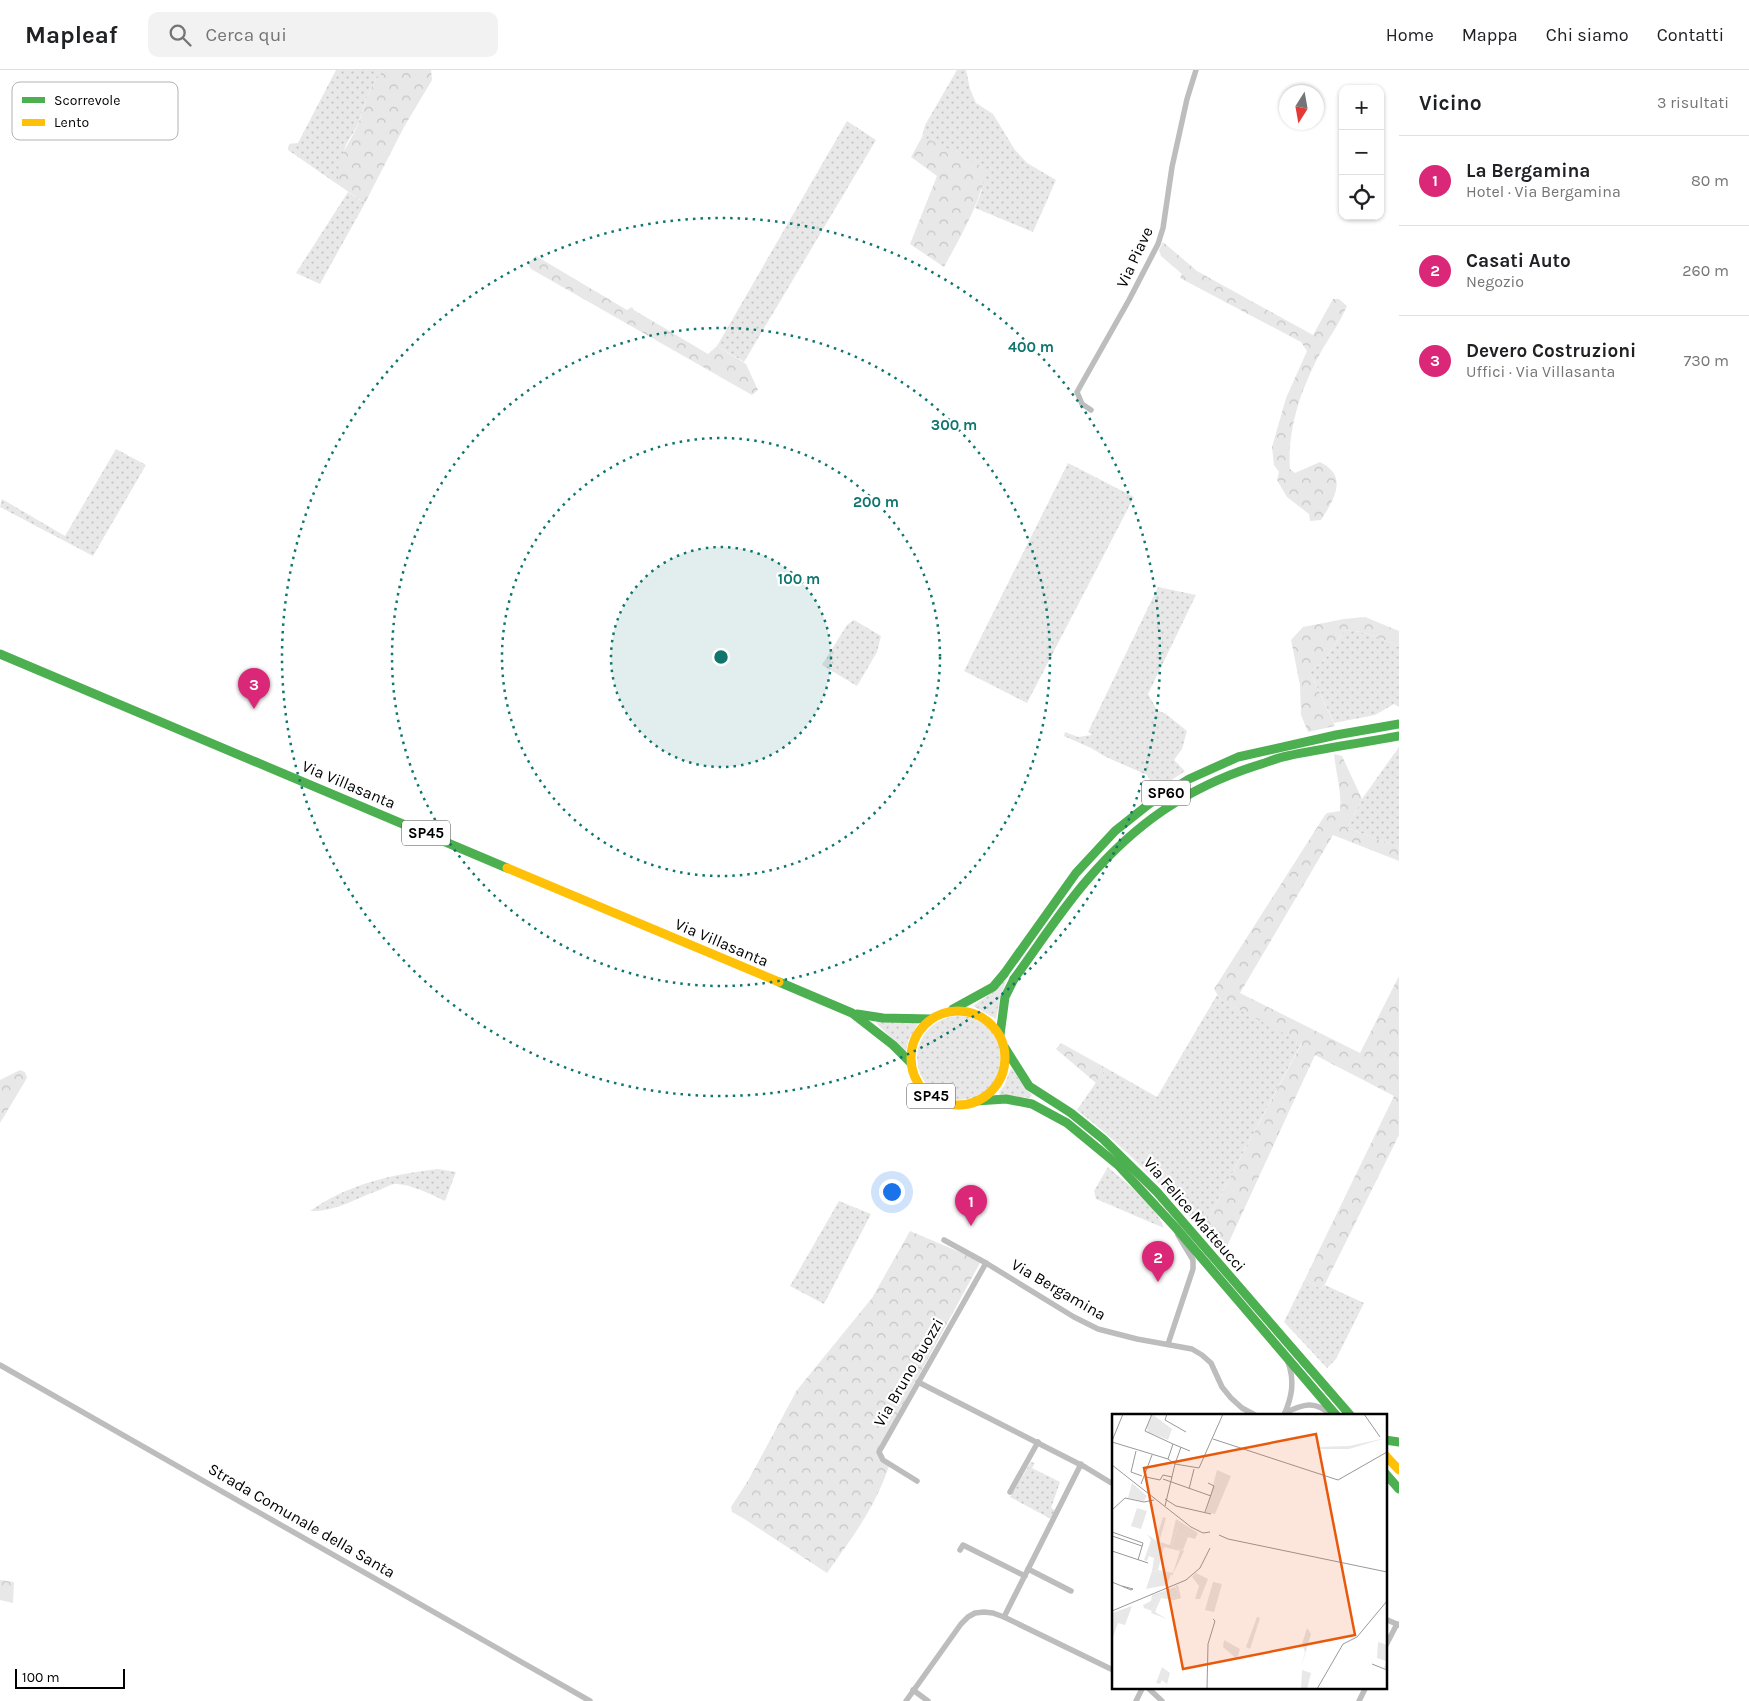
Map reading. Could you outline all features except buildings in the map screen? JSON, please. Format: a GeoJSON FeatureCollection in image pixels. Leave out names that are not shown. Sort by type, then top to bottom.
{"type":"FeatureCollection","features":[{"type":"Feature","properties":{"kind":"main road","name":"Via Villasanta"},"geometry":{"type":"LineString","coordinates":[[0,654],[852,1013]]}},
{"type":"Feature","properties":{"kind":"main road","name":"SP60"},"geometry":{"type":"LineString","coordinates":[[946,1012],[993,987],[1076,873],[1115,831],[1149,804],[1190,779],[1238,757],[1336,735],[1399,724]]}},
{"type":"Feature","properties":{"kind":"main road","name":"SP60"},"geometry":{"type":"LineString","coordinates":[[1000,1036],[1005,996],[1014,979],[1086,880],[1127,838],[1156,815],[1195,790],[1240,771],[1286,756],[1399,736]]}},
{"type":"Feature","properties":{"kind":"main road","name":"SP45"},"geometry":{"type":"LineString","coordinates":[[964,1010],[977,1014],[989,1022],[1000,1036],[1005,1048],[1005,1063],[1001,1078],[989,1094],[976,1101],[958,1105],[945,1103],[934,1098],[918,1084],[911,1064],[911,1052],[916,1036],[922,1026],[930,1019],[946,1012],[964,1010]]}},
{"type":"Feature","properties":{"kind":"main road","name":"SP45"},"geometry":{"type":"LineString","coordinates":[[852,1013],[883,1018],[930,1019]]}},
{"type":"Feature","properties":{"kind":"main road","name":"SP45"},"geometry":{"type":"LineString","coordinates":[[852,1013],[893,1045],[911,1064]]}},
{"type":"Feature","properties":{"kind":"main road","name":"Via Felice Matteucci"},"geometry":{"type":"LineString","coordinates":[[1005,1048],[1030,1086],[1071,1113],[1097,1134],[1126,1160],[1185,1222],[1349,1414]]}},
{"type":"Feature","properties":{"kind":"main road","name":"Via Felice Matteucci"},"geometry":{"type":"LineString","coordinates":[[976,1101],[1006,1099],[1032,1104],[1067,1123],[1097,1146],[1118,1165],[1176,1228],[1335,1414]]}},
{"type":"Feature","properties":{"kind":"main road"},"geometry":{"type":"LineString","coordinates":[[1386,1440],[1399,1442]]}},
{"type":"Feature","properties":{"kind":"main road"},"geometry":{"type":"LineString","coordinates":[[1386,1456],[1399,1470]]}},
{"type":"Feature","properties":{"kind":"main road"},"geometry":{"type":"LineString","coordinates":[[1386,1474],[1399,1489]]}},
{"type":"Feature","properties":{"kind":"street","name":"Via Piave"},"geometry":{"type":"LineString","coordinates":[[1091,410],[1082,404],[1077,392],[1129,300],[1158,244],[1164,228],[1172,167],[1185,107],[1196,70]]}},
{"type":"Feature","properties":{"kind":"street"},"geometry":{"type":"LineString","coordinates":[[1168,1344],[1194,1269],[1193,1260],[1176,1228]]}},
{"type":"Feature","properties":{"kind":"street","name":"Via Bergamina"},"geometry":{"type":"LineString","coordinates":[[944,1240],[986,1263],[1074,1317],[1098,1329],[1137,1339],[1192,1349],[1211,1363],[1222,1387],[1231,1398],[1242,1408],[1253,1414]]}},
{"type":"Feature","properties":{"kind":"street","name":"Via Bruno Buozzi"},"geometry":{"type":"LineString","coordinates":[[917,1481],[883,1460],[879,1452],[986,1263]]}},
{"type":"Feature","properties":{"kind":"street"},"geometry":{"type":"LineString","coordinates":[[1285,1414],[1293,1387],[1292,1373],[1287,1358]]}},
{"type":"Feature","properties":{"kind":"street","name":"Strada Comunale della Santa"},"geometry":{"type":"LineString","coordinates":[[0,1364],[590,1701]]}},
{"type":"Feature","properties":{"kind":"street"},"geometry":{"type":"LineString","coordinates":[[918,1382],[1081,1464],[1112,1483]]}},
{"type":"Feature","properties":{"kind":"street"},"geometry":{"type":"LineString","coordinates":[[1285,1414],[1304,1405],[1323,1408],[1329,1414]]}},
{"type":"Feature","properties":{"kind":"street"},"geometry":{"type":"LineString","coordinates":[[1010,1492],[1038,1442]]}},
{"type":"Feature","properties":{"kind":"street"},"geometry":{"type":"LineString","coordinates":[[1004,1617],[1081,1464]]}},
{"type":"Feature","properties":{"kind":"street"},"geometry":{"type":"LineString","coordinates":[[960,1550],[963,1545],[1025,1576]]}},
{"type":"Feature","properties":{"kind":"street"},"geometry":{"type":"LineString","coordinates":[[1028,1569],[1071,1591]]}},
{"type":"Feature","properties":{"kind":"street"},"geometry":{"type":"LineString","coordinates":[[906,1701],[961,1624],[968,1617],[984,1612],[1004,1617],[1112,1670]]}},
{"type":"Feature","properties":{"kind":"street"},"geometry":{"type":"LineString","coordinates":[[1386,1619],[1398,1624],[1386,1646]]}},
{"type":"Feature","properties":{"kind":"street"},"geometry":{"type":"LineString","coordinates":[[1136,1701],[1142,1688]]}},
{"type":"Feature","properties":{"kind":"street"},"geometry":{"type":"LineString","coordinates":[[1148,1688],[1162,1701]]}},
{"type":"Feature","properties":{"kind":"street"},"geometry":{"type":"LineString","coordinates":[[1359,1701],[1366,1688]]}},
{"type":"Feature","properties":{"kind":"street"},"geometry":{"type":"LineString","coordinates":[[913,1690],[928,1701]]}},
{"type":"Feature","properties":{"kind":"green space"},"geometry":{"type":"Polygon","coordinates":[[[336,70],[384,70],[371,88],[358,124],[346,145],[340,165],[340,186],[288,150],[289,144],[298,143],[336,70]]]}},
{"type":"Feature","properties":{"kind":"green space"},"geometry":{"type":"Polygon","coordinates":[[[384,70],[431,70],[432,80],[404,127],[365,203],[340,186],[339,167],[343,152],[359,122],[371,88],[384,70]]]}},
{"type":"Feature","properties":{"kind":"green space"},"geometry":{"type":"Polygon","coordinates":[[[957,70],[966,70],[970,89],[976,103],[993,114],[1015,150],[1027,163],[1056,180],[1033,232],[975,208],[982,190],[957,154],[922,137],[925,125],[957,70]]]}},
{"type":"Feature","properties":{"kind":"green space"},"geometry":{"type":"Polygon","coordinates":[[[847,121],[876,140],[744,362],[717,346],[847,121]]]}},
{"type":"Feature","properties":{"kind":"green space"},"geometry":{"type":"Polygon","coordinates":[[[922,137],[987,169],[974,208],[944,267],[910,244],[937,176],[911,157],[922,137]]]}},
{"type":"Feature","properties":{"kind":"green space"},"geometry":{"type":"Polygon","coordinates":[[[348,192],[365,203],[320,284],[296,273],[348,192]]]}},
{"type":"Feature","properties":{"kind":"green space"},"geometry":{"type":"Polygon","coordinates":[[[1163,242],[1197,271],[1313,335],[1333,299],[1339,299],[1347,306],[1308,378],[1297,408],[1291,438],[1290,469],[1295,473],[1320,462],[1335,475],[1336,488],[1334,495],[1321,520],[1310,521],[1309,514],[1287,497],[1277,480],[1279,472],[1274,465],[1272,447],[1286,398],[1307,351],[1301,342],[1180,278],[1182,274],[1161,256],[1159,250],[1163,242]]]}},
{"type":"Feature","properties":{"kind":"green space"},"geometry":{"type":"Polygon","coordinates":[[[536,256],[627,310],[632,307],[708,354],[717,346],[746,364],[758,390],[752,395],[531,269],[528,264],[536,256]]]}},
{"type":"Feature","properties":{"kind":"green space"},"geometry":{"type":"Polygon","coordinates":[[[116,449],[146,465],[93,556],[0,507],[2,499],[65,536],[116,449]]]}},
{"type":"Feature","properties":{"kind":"green space"},"geometry":{"type":"Polygon","coordinates":[[[1068,463],[1134,497],[1027,703],[964,671],[1068,463]]]}},
{"type":"Feature","properties":{"kind":"green space"},"geometry":{"type":"Polygon","coordinates":[[[1158,587],[1196,595],[1148,694],[1157,710],[1166,714],[1187,731],[1182,749],[1174,760],[1185,771],[1148,796],[1147,791],[1151,782],[1147,775],[1064,736],[1065,732],[1078,737],[1092,735],[1088,732],[1158,587]]]}},
{"type":"Feature","properties":{"kind":"green space"},"geometry":{"type":"Polygon","coordinates":[[[1365,617],[1399,631],[1399,647],[1373,636],[1345,630],[1324,660],[1310,672],[1335,726],[1308,732],[1301,715],[1300,685],[1291,640],[1303,627],[1365,617]]]}},
{"type":"Feature","properties":{"kind":"green space"},"geometry":{"type":"Polygon","coordinates":[[[854,620],[881,636],[877,652],[857,686],[822,665],[847,625],[854,620]]]}},
{"type":"Feature","properties":{"kind":"green space"},"geometry":{"type":"Polygon","coordinates":[[[1345,630],[1373,636],[1399,647],[1399,707],[1394,704],[1375,715],[1334,723],[1310,672],[1324,660],[1345,630]]]}},
{"type":"Feature","properties":{"kind":"green space"},"geometry":{"type":"Polygon","coordinates":[[[1399,747],[1399,847],[1347,828],[1362,799],[1399,747]]]}},
{"type":"Feature","properties":{"kind":"green space"},"geometry":{"type":"Polygon","coordinates":[[[1334,754],[1342,756],[1362,799],[1347,828],[1399,847],[1399,861],[1333,835],[1240,993],[1360,1053],[1399,976],[1399,1135],[1321,1289],[1305,1279],[1394,1096],[1315,1055],[1223,1255],[1202,1230],[1302,1043],[1221,1000],[1214,989],[1325,815],[1340,811],[1340,790],[1334,754]]]}},
{"type":"Feature","properties":{"kind":"green space"},"geometry":{"type":"Polygon","coordinates":[[[1007,978],[1000,998],[996,1019],[973,1006],[993,992],[1007,978]]]}},
{"type":"Feature","properties":{"kind":"green space"},"geometry":{"type":"Polygon","coordinates":[[[1217,995],[1221,1000],[1302,1042],[1202,1230],[1142,1167],[1077,1110],[1106,1068],[1157,1097],[1217,995]]]}},
{"type":"Feature","properties":{"kind":"green space"},"geometry":{"type":"Polygon","coordinates":[[[951,1016],[967,1016],[983,1023],[994,1034],[1001,1050],[998,1074],[989,1088],[983,1093],[967,1100],[951,1100],[935,1093],[924,1082],[917,1066],[917,1050],[924,1034],[935,1023],[951,1016]]]}},
{"type":"Feature","properties":{"kind":"green space"},"geometry":{"type":"Polygon","coordinates":[[[879,1019],[919,1022],[908,1041],[906,1052],[878,1025],[876,1022],[879,1019]]]}},
{"type":"Feature","properties":{"kind":"green space"},"geometry":{"type":"Polygon","coordinates":[[[1061,1043],[1106,1068],[1096,1083],[1056,1049],[1061,1043]]]}},
{"type":"Feature","properties":{"kind":"green space"},"geometry":{"type":"Polygon","coordinates":[[[1011,1068],[1032,1095],[1030,1098],[1000,1095],[999,1092],[1004,1086],[1011,1068]]]}},
{"type":"Feature","properties":{"kind":"green space"},"geometry":{"type":"Polygon","coordinates":[[[20,1070],[25,1072],[27,1078],[0,1123],[0,1080],[20,1070]]]}},
{"type":"Feature","properties":{"kind":"green space"},"geometry":{"type":"Polygon","coordinates":[[[1108,1167],[1148,1203],[1155,1211],[1164,1228],[1096,1199],[1094,1191],[1108,1167]]]}},
{"type":"Feature","properties":{"kind":"green space"},"geometry":{"type":"Polygon","coordinates":[[[438,1169],[456,1172],[445,1201],[413,1187],[394,1184],[337,1207],[310,1211],[355,1187],[388,1177],[438,1169]]]}},
{"type":"Feature","properties":{"kind":"green space"},"geometry":{"type":"Polygon","coordinates":[[[839,1201],[871,1214],[824,1304],[790,1286],[839,1201]]]}},
{"type":"Feature","properties":{"kind":"green space"},"geometry":{"type":"Polygon","coordinates":[[[910,1231],[981,1261],[877,1452],[889,1466],[877,1496],[862,1522],[827,1573],[732,1512],[731,1507],[749,1479],[797,1390],[872,1298],[910,1231]]]}},
{"type":"Feature","properties":{"kind":"green space"},"geometry":{"type":"Polygon","coordinates":[[[1305,1279],[1321,1289],[1325,1285],[1364,1303],[1336,1359],[1327,1368],[1284,1322],[1305,1279]]]}},
{"type":"Feature","properties":{"kind":"green space"},"geometry":{"type":"Polygon","coordinates":[[[1031,1462],[1035,1463],[1032,1468],[1060,1482],[1051,1508],[1055,1510],[1051,1519],[1010,1497],[1031,1462]]]}},
{"type":"Feature","properties":{"kind":"green space"},"geometry":{"type":"Polygon","coordinates":[[[0,1580],[14,1582],[13,1603],[0,1600],[0,1580]]]}},
{"type":"Feature","properties":{"kind":"traffic: fast"},"geometry":{"type":"LineString","coordinates":[[0,654],[507,868]]}},
{"type":"Feature","properties":{"kind":"traffic: fast"},"geometry":{"type":"LineString","coordinates":[[1004,974],[1076,873],[1115,831],[1149,804],[1189,779],[1238,757],[1336,735],[1399,724]]}},
{"type":"Feature","properties":{"kind":"traffic: fast"},"geometry":{"type":"LineString","coordinates":[[1014,979],[1088,879],[1124,841],[1164,810],[1207,785],[1279,758],[1399,736]]}},
{"type":"Feature","properties":{"kind":"traffic: fast"},"geometry":{"type":"LineString","coordinates":[[953,1009],[993,987],[1004,974]]}},
{"type":"Feature","properties":{"kind":"traffic: fast"},"geometry":{"type":"LineString","coordinates":[[1000,1035],[1005,997],[1014,979]]}},
{"type":"Feature","properties":{"kind":"traffic: fast"},"geometry":{"type":"LineString","coordinates":[[779,982],[852,1013],[893,1045],[911,1063]]}},
{"type":"Feature","properties":{"kind":"traffic: fast"},"geometry":{"type":"LineString","coordinates":[[857,1014],[883,1018],[931,1019]]}},
{"type":"Feature","properties":{"kind":"traffic: fast"},"geometry":{"type":"LineString","coordinates":[[1005,1048],[1029,1086],[1071,1113],[1103,1139],[1157,1192],[1349,1414]]}},
{"type":"Feature","properties":{"kind":"traffic: fast"},"geometry":{"type":"LineString","coordinates":[[976,1101],[1006,1099],[1032,1104],[1067,1123],[1118,1165],[1176,1228],[1335,1414]]}},
{"type":"Feature","properties":{"kind":"traffic: fast"},"geometry":{"type":"LineString","coordinates":[[1386,1440],[1399,1442]]}},
{"type":"Feature","properties":{"kind":"traffic: fast"},"geometry":{"type":"LineString","coordinates":[[1386,1474],[1399,1489]]}},
{"type":"Feature","properties":{"kind":"traffic: slow"},"geometry":{"type":"LineString","coordinates":[[507,868],[779,982]]}},
{"type":"Feature","properties":{"kind":"traffic: slow"},"geometry":{"type":"LineString","coordinates":[[958,1011],[976,1014],[992,1024],[1002,1040],[1005,1058],[1002,1076],[992,1092],[976,1102],[958,1105],[940,1102],[924,1092],[914,1076],[911,1058],[914,1040],[924,1024],[940,1014],[958,1011]]}},
{"type":"Feature","properties":{"kind":"traffic: slow"},"geometry":{"type":"LineString","coordinates":[[1386,1456],[1399,1470]]}},
{"type":"Feature","properties":{"kind":"place","name":"Devero Costruzioni"},"geometry":{"type":"Point","coordinates":[254,709]}},
{"type":"Feature","properties":{"kind":"place","name":"La Bergamina"},"geometry":{"type":"Point","coordinates":[971,1226]}},
{"type":"Feature","properties":{"kind":"place","name":"Casati Auto"},"geometry":{"type":"Point","coordinates":[1158,1282]}}]}
